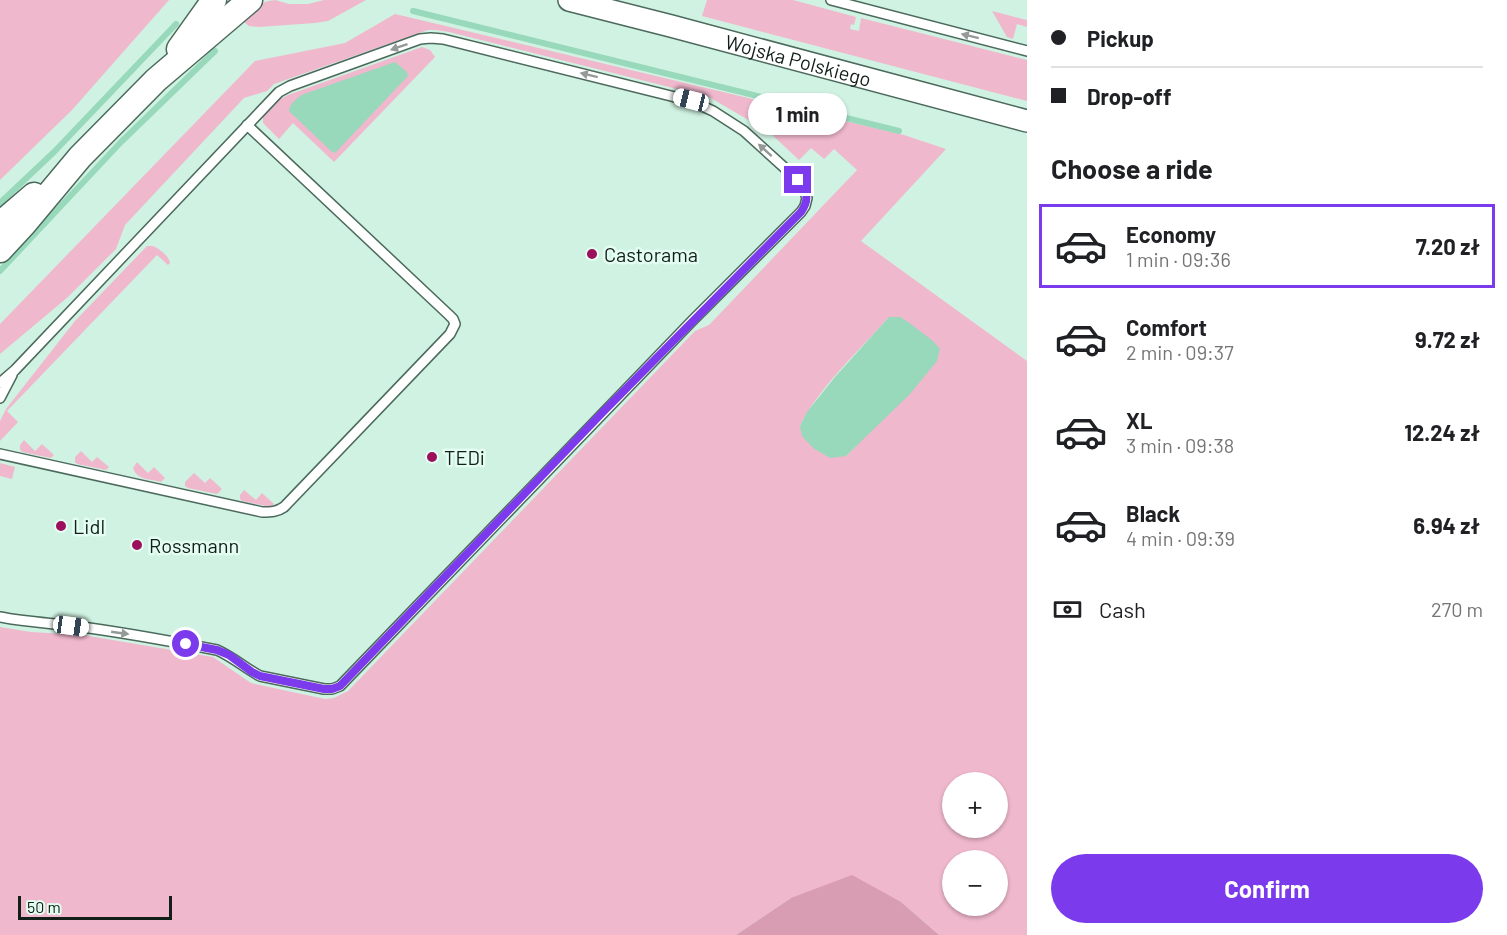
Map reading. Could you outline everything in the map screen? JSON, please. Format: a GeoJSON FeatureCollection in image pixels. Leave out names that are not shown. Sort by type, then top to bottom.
{"type":"FeatureCollection","features":[{"type":"Feature","properties":{"kind":"main road"},"geometry":{"type":"LineString","coordinates":[[156,80],[214,0]]}},
{"type":"Feature","properties":{"kind":"main road"},"geometry":{"type":"LineString","coordinates":[[0,250],[80,157],[156,80],[250,0]]}},
{"type":"Feature","properties":{"kind":"main road"},"geometry":{"type":"LineString","coordinates":[[0,224],[80,157]]}},
{"type":"Feature","properties":{"kind":"street","name":"Wojska Polskiego"},"geometry":{"type":"LineString","coordinates":[[569,0],[1027,121]]}},
{"type":"Feature","properties":{"kind":"lane"},"geometry":{"type":"LineString","coordinates":[[831,0],[1027,51]]}},
{"type":"Feature","properties":{"kind":"lane"},"geometry":{"type":"LineString","coordinates":[[0,383],[15,370],[279,92],[420,39],[443,39],[691,100],[744,131],[798,180],[807,198],[805,206],[787,226],[684,329],[340,686],[324,689],[260,676],[229,655],[217,650],[131,634],[0,617]]}},
{"type":"Feature","properties":{"kind":"lane"},"geometry":{"type":"LineString","coordinates":[[0,454],[262,512],[279,511],[450,334],[455,324],[449,315],[247,125]]}},
{"type":"Feature","properties":{"kind":"lane"},"geometry":{"type":"LineString","coordinates":[[0,398],[15,370]]}},
{"type":"Feature","properties":{"kind":"shaded area"},"geometry":{"type":"Polygon","coordinates":[[[0,0],[169,0],[72,110],[0,180],[0,0]]]}},
{"type":"Feature","properties":{"kind":"shaded area"},"geometry":{"type":"Polygon","coordinates":[[[275,0],[289,4],[308,4],[324,0],[366,0],[328,21],[315,23],[259,27],[249,26],[239,18],[264,2],[275,0]]]}},
{"type":"Feature","properties":{"kind":"shaded area"},"geometry":{"type":"Polygon","coordinates":[[[707,0],[793,0],[856,17],[850,29],[859,31],[861,18],[1027,60],[1027,101],[702,16],[707,0]]]}},
{"type":"Feature","properties":{"kind":"shaded area"},"geometry":{"type":"Polygon","coordinates":[[[992,11],[1027,20],[1027,27],[1017,24],[1013,39],[1007,37],[992,11]]]}},
{"type":"Feature","properties":{"kind":"shaded area"},"geometry":{"type":"Polygon","coordinates":[[[395,14],[904,135],[946,149],[861,241],[1027,361],[1027,935],[939,935],[901,902],[791,898],[736,935],[0,935],[0,627],[31,632],[83,635],[213,657],[251,683],[325,699],[334,698],[348,691],[695,331],[709,325],[857,170],[834,149],[824,159],[811,148],[799,160],[769,132],[709,97],[449,32],[428,30],[274,84],[267,91],[244,98],[125,225],[116,249],[68,297],[0,354],[0,324],[255,61],[345,43],[395,14]],[[889,317],[829,383],[800,426],[846,456],[856,446],[889,317]]]}},
{"type":"Feature","properties":{"kind":"shaded area"},"geometry":{"type":"Polygon","coordinates":[[[422,47],[430,50],[435,57],[334,162],[293,123],[279,139],[263,123],[263,116],[277,101],[288,95],[422,47]]]}},
{"type":"Feature","properties":{"kind":"shaded area"},"geometry":{"type":"Polygon","coordinates":[[[395,62],[407,72],[408,76],[335,153],[289,111],[292,103],[304,94],[395,62]]]}},
{"type":"Feature","properties":{"kind":"shaded area"},"geometry":{"type":"Polygon","coordinates":[[[147,246],[153,246],[161,251],[170,263],[168,265],[157,255],[7,411],[18,422],[0,441],[0,421],[6,409],[75,321],[147,246]]]}},
{"type":"Feature","properties":{"kind":"shaded area"},"geometry":{"type":"Polygon","coordinates":[[[889,317],[900,317],[933,341],[940,349],[937,361],[910,394],[846,456],[830,458],[813,448],[802,436],[800,426],[807,412],[835,377],[889,317]]]}},
{"type":"Feature","properties":{"kind":"shaded area"},"geometry":{"type":"Polygon","coordinates":[[[24,440],[35,451],[42,444],[54,455],[51,458],[22,452],[20,445],[24,440]]]}},
{"type":"Feature","properties":{"kind":"shaded area"},"geometry":{"type":"Polygon","coordinates":[[[81,451],[92,462],[97,457],[109,467],[106,470],[77,464],[75,457],[81,451]]]}},
{"type":"Feature","properties":{"kind":"shaded area"},"geometry":{"type":"Polygon","coordinates":[[[137,462],[148,473],[154,467],[165,478],[161,482],[141,477],[133,468],[137,462]]]}},
{"type":"Feature","properties":{"kind":"shaded area"},"geometry":{"type":"Polygon","coordinates":[[[0,463],[15,467],[12,479],[0,476],[0,463]]]}},
{"type":"Feature","properties":{"kind":"shaded area"},"geometry":{"type":"Polygon","coordinates":[[[194,473],[205,483],[210,478],[222,489],[217,494],[188,488],[185,482],[194,473]]]}},
{"type":"Feature","properties":{"kind":"shaded area"},"geometry":{"type":"Polygon","coordinates":[[[244,490],[256,500],[262,493],[274,504],[271,507],[242,501],[240,495],[244,490]]]}},
{"type":"Feature","properties":{"kind":"shaded area"},"geometry":{"type":"Polygon","coordinates":[[[852,875],[901,902],[939,935],[736,935],[791,898],[852,875]]]}},
{"type":"Feature","properties":{"kind":"waterway"},"geometry":{"type":"LineString","coordinates":[[413,11],[899,131]]}},
{"type":"Feature","properties":{"kind":"waterway"},"geometry":{"type":"LineString","coordinates":[[0,203],[54,152],[176,24]]}},
{"type":"Feature","properties":{"kind":"waterway"},"geometry":{"type":"LineString","coordinates":[[0,271],[121,142],[215,51]]}},
{"type":"Feature","properties":{"kind":"place","name":"Castorama"},"geometry":{"type":"Point","coordinates":[592,254]}},
{"type":"Feature","properties":{"kind":"place","name":"TEDi"},"geometry":{"type":"Point","coordinates":[432,457]}},
{"type":"Feature","properties":{"kind":"place","name":"Lidl"},"geometry":{"type":"Point","coordinates":[61,526]}},
{"type":"Feature","properties":{"kind":"place","name":"Rossmann"},"geometry":{"type":"Point","coordinates":[137,545]}},
{"type":"Feature","properties":{"kind":"route"},"geometry":{"type":"LineString","coordinates":[[186,644],[217,650],[229,655],[260,676],[324,689],[340,686],[603,412],[801,212],[807,198],[798,180]]}}]}
